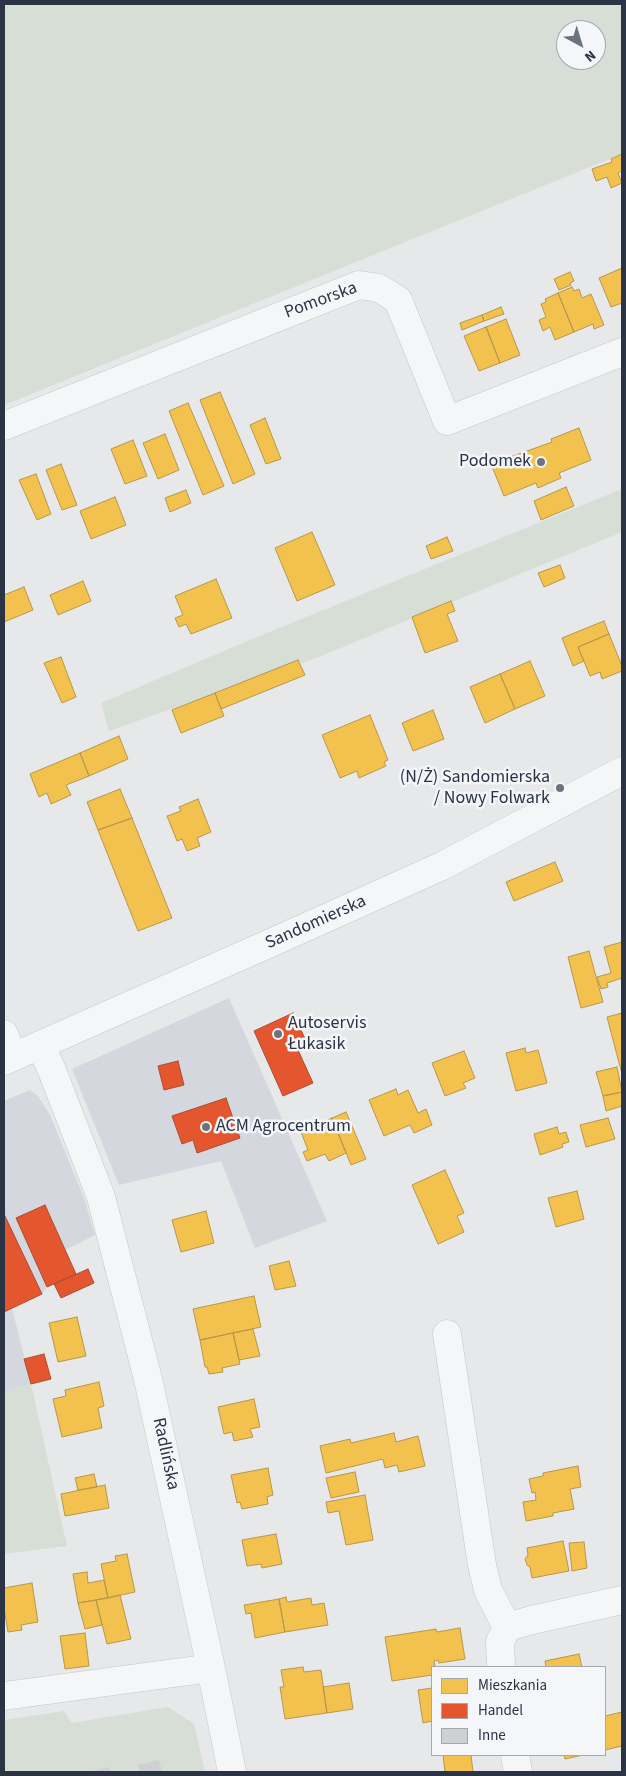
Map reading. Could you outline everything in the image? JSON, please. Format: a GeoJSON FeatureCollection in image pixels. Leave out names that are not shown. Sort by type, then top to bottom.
{"type":"FeatureCollection","features":[{"type":"Feature","properties":{"kind":"street","name":"Pomorska"},"geometry":{"type":"LineString","coordinates":[[4,426],[359,285],[379,288],[398,300],[447,421],[622,352]]}},
{"type":"Feature","properties":{"kind":"street","name":"Sandomierska"},"geometry":{"type":"LineString","coordinates":[[7,1050],[40,1045],[301,930],[442,866],[622,772]]}},
{"type":"Feature","properties":{"kind":"street","name":"Radlińska"},"geometry":{"type":"LineString","coordinates":[[40,1045],[51,1068],[101,1197],[148,1378],[232,1772]]}},
{"type":"Feature","properties":{"kind":"street"},"geometry":{"type":"LineString","coordinates":[[447,1334],[482,1565],[488,1590],[506,1627],[500,1642],[502,1666]]}},
{"type":"Feature","properties":{"kind":"street"},"geometry":{"type":"LineString","coordinates":[[506,1627],[622,1600]]}},
{"type":"Feature","properties":{"kind":"street"},"geometry":{"type":"LineString","coordinates":[[4,1696],[211,1668]]}},
{"type":"Feature","properties":{"kind":"street"},"geometry":{"type":"LineString","coordinates":[[515,1756],[518,1772]]}},
{"type":"Feature","properties":{"kind":"shaded area"},"geometry":{"type":"Polygon","coordinates":[[[4,4],[622,4],[622,154],[4,405],[4,4]]]}},
{"type":"Feature","properties":{"kind":"shaded area"},"geometry":{"type":"Polygon","coordinates":[[[622,489],[622,532],[316,658],[109,731],[101,703],[262,635],[622,489]]]}},
{"type":"Feature","properties":{"kind":"shaded area"},"geometry":{"type":"Polygon","coordinates":[[[229,998],[327,1221],[255,1248],[221,1161],[119,1185],[72,1069],[229,998]]]}},
{"type":"Feature","properties":{"kind":"shaded area"},"geometry":{"type":"Polygon","coordinates":[[[30,1090],[38,1096],[50,1115],[84,1198],[95,1235],[65,1250],[76,1274],[47,1287],[42,1294],[12,1308],[31,1384],[4,1392],[4,1101],[30,1090]]]}},
{"type":"Feature","properties":{"kind":"shaded area"},"geometry":{"type":"Polygon","coordinates":[[[31,1384],[67,1546],[4,1554],[4,1392],[31,1384]]]}},
{"type":"Feature","properties":{"kind":"shaded area"},"geometry":{"type":"Polygon","coordinates":[[[168,1707],[194,1724],[205,1772],[4,1772],[4,1720],[64,1711],[72,1723],[168,1707]]]}},
{"type":"Feature","properties":{"kind":"building: Mieszkania"},"geometry":{"type":"Polygon","coordinates":[[[622,154],[622,171],[618,173],[622,183],[611,188],[607,177],[596,181],[592,169],[612,162],[611,159],[622,154]]]}},
{"type":"Feature","properties":{"kind":"building: Mieszkania"},"geometry":{"type":"Polygon","coordinates":[[[622,268],[622,303],[611,307],[599,278],[622,268]]]}},
{"type":"Feature","properties":{"kind":"building: Mieszkania"},"geometry":{"type":"Polygon","coordinates":[[[570,272],[574,281],[570,283],[571,285],[559,290],[554,279],[570,272]]]}},
{"type":"Feature","properties":{"kind":"building: Mieszkania"},"geometry":{"type":"Polygon","coordinates":[[[572,287],[574,291],[579,289],[582,298],[591,294],[604,325],[594,329],[593,324],[574,332],[558,293],[572,287]]]}},
{"type":"Feature","properties":{"kind":"building: Mieszkania"},"geometry":{"type":"Polygon","coordinates":[[[558,293],[574,332],[555,340],[550,327],[543,331],[539,320],[546,317],[541,304],[546,302],[545,299],[558,293]]]}},
{"type":"Feature","properties":{"kind":"building: Mieszkania"},"geometry":{"type":"Polygon","coordinates":[[[501,307],[504,314],[484,321],[482,315],[501,307]]]}},
{"type":"Feature","properties":{"kind":"building: Mieszkania"},"geometry":{"type":"Polygon","coordinates":[[[482,315],[484,321],[462,330],[460,323],[482,315]]]}},
{"type":"Feature","properties":{"kind":"building: Mieszkania"},"geometry":{"type":"Polygon","coordinates":[[[506,319],[520,355],[500,363],[486,327],[506,319]]]}},
{"type":"Feature","properties":{"kind":"building: Mieszkania"},"geometry":{"type":"Polygon","coordinates":[[[486,327],[500,363],[479,371],[464,336],[486,327]]]}},
{"type":"Feature","properties":{"kind":"building: Mieszkania"},"geometry":{"type":"Polygon","coordinates":[[[220,392],[255,474],[233,484],[200,400],[220,392]]]}},
{"type":"Feature","properties":{"kind":"building: Mieszkania"},"geometry":{"type":"Polygon","coordinates":[[[188,403],[224,486],[203,495],[169,411],[188,403]]]}},
{"type":"Feature","properties":{"kind":"building: Mieszkania"},"geometry":{"type":"Polygon","coordinates":[[[265,418],[281,459],[266,464],[250,425],[265,418]]]}},
{"type":"Feature","properties":{"kind":"building: Mieszkania","name":"Podomek"},"geometry":{"type":"Polygon","coordinates":[[[579,428],[591,460],[559,473],[561,478],[538,488],[536,483],[504,496],[491,464],[552,442],[551,439],[579,428]]]}},
{"type":"Feature","properties":{"kind":"building: Mieszkania"},"geometry":{"type":"Polygon","coordinates":[[[165,434],[179,470],[158,479],[143,443],[165,434]]]}},
{"type":"Feature","properties":{"kind":"building: Mieszkania"},"geometry":{"type":"Polygon","coordinates":[[[133,440],[147,476],[125,484],[111,449],[133,440]]]}},
{"type":"Feature","properties":{"kind":"building: Mieszkania"},"geometry":{"type":"Polygon","coordinates":[[[61,464],[77,505],[62,510],[46,470],[61,464]]]}},
{"type":"Feature","properties":{"kind":"building: Mieszkania"},"geometry":{"type":"Polygon","coordinates":[[[36,474],[51,514],[37,520],[19,480],[36,474]]]}},
{"type":"Feature","properties":{"kind":"building: Mieszkania"},"geometry":{"type":"Polygon","coordinates":[[[566,487],[574,506],[541,520],[534,501],[566,487]]]}},
{"type":"Feature","properties":{"kind":"building: Mieszkania"},"geometry":{"type":"Polygon","coordinates":[[[186,490],[191,503],[170,512],[165,498],[186,490]]]}},
{"type":"Feature","properties":{"kind":"building: Mieszkania"},"geometry":{"type":"Polygon","coordinates":[[[115,497],[126,525],[91,539],[80,511],[115,497]]]}},
{"type":"Feature","properties":{"kind":"building: Mieszkania"},"geometry":{"type":"Polygon","coordinates":[[[312,532],[335,585],[297,601],[275,548],[312,532]]]}},
{"type":"Feature","properties":{"kind":"building: Mieszkania"},"geometry":{"type":"Polygon","coordinates":[[[447,537],[453,551],[431,559],[426,546],[447,537]]]}},
{"type":"Feature","properties":{"kind":"building: Mieszkania"},"geometry":{"type":"Polygon","coordinates":[[[560,565],[565,578],[544,587],[538,573],[560,565]]]}},
{"type":"Feature","properties":{"kind":"building: Mieszkania"},"geometry":{"type":"Polygon","coordinates":[[[216,579],[232,618],[191,634],[186,624],[179,627],[175,618],[183,615],[175,596],[216,579]]]}},
{"type":"Feature","properties":{"kind":"building: Mieszkania"},"geometry":{"type":"Polygon","coordinates":[[[83,581],[91,601],[58,615],[50,595],[83,581]]]}},
{"type":"Feature","properties":{"kind":"building: Mieszkania"},"geometry":{"type":"Polygon","coordinates":[[[24,587],[33,610],[4,622],[4,595],[24,587]]]}},
{"type":"Feature","properties":{"kind":"building: Mieszkania"},"geometry":{"type":"Polygon","coordinates":[[[451,601],[455,611],[447,614],[458,641],[425,653],[412,617],[451,601]]]}},
{"type":"Feature","properties":{"kind":"building: Mieszkania"},"geometry":{"type":"Polygon","coordinates":[[[604,621],[609,634],[578,647],[584,661],[573,666],[562,638],[604,621]]]}},
{"type":"Feature","properties":{"kind":"building: Mieszkania"},"geometry":{"type":"Polygon","coordinates":[[[609,634],[622,666],[622,671],[602,679],[600,672],[590,676],[578,647],[609,634]]]}},
{"type":"Feature","properties":{"kind":"building: Mieszkania"},"geometry":{"type":"Polygon","coordinates":[[[61,657],[76,697],[62,703],[44,663],[61,657]]]}},
{"type":"Feature","properties":{"kind":"building: Mieszkania"},"geometry":{"type":"Polygon","coordinates":[[[298,660],[305,675],[221,709],[215,693],[298,660]]]}},
{"type":"Feature","properties":{"kind":"building: Mieszkania"},"geometry":{"type":"Polygon","coordinates":[[[530,661],[545,696],[515,709],[500,674],[530,661]]]}},
{"type":"Feature","properties":{"kind":"building: Mieszkania"},"geometry":{"type":"Polygon","coordinates":[[[500,674],[515,709],[485,723],[470,687],[500,674]]]}},
{"type":"Feature","properties":{"kind":"building: Mieszkania"},"geometry":{"type":"Polygon","coordinates":[[[215,693],[224,716],[181,733],[172,710],[215,693]]]}},
{"type":"Feature","properties":{"kind":"building: Mieszkania"},"geometry":{"type":"Polygon","coordinates":[[[433,710],[444,739],[413,751],[402,723],[433,710]]]}},
{"type":"Feature","properties":{"kind":"building: Mieszkania"},"geometry":{"type":"Polygon","coordinates":[[[370,715],[388,760],[384,762],[386,766],[359,778],[357,771],[340,778],[322,735],[370,715]]]}},
{"type":"Feature","properties":{"kind":"building: Mieszkania"},"geometry":{"type":"Polygon","coordinates":[[[119,736],[128,759],[89,776],[80,753],[119,736]]]}},
{"type":"Feature","properties":{"kind":"building: Mieszkania"},"geometry":{"type":"Polygon","coordinates":[[[80,753],[89,776],[66,785],[71,795],[51,804],[47,793],[39,797],[30,774],[80,753]]]}},
{"type":"Feature","properties":{"kind":"building: Mieszkania"},"geometry":{"type":"Polygon","coordinates":[[[120,789],[132,818],[98,830],[87,802],[120,789]]]}},
{"type":"Feature","properties":{"kind":"building: Mieszkania"},"geometry":{"type":"Polygon","coordinates":[[[198,799],[211,832],[197,838],[200,846],[187,851],[182,839],[177,841],[167,816],[181,811],[179,807],[198,799]]]}},
{"type":"Feature","properties":{"kind":"building: Mieszkania"},"geometry":{"type":"Polygon","coordinates":[[[132,818],[172,918],[138,931],[98,830],[132,818]]]}},
{"type":"Feature","properties":{"kind":"building: Mieszkania"},"geometry":{"type":"Polygon","coordinates":[[[555,862],[563,881],[514,901],[506,882],[555,862]]]}},
{"type":"Feature","properties":{"kind":"building: Mieszkania"},"geometry":{"type":"Polygon","coordinates":[[[622,942],[622,978],[607,983],[608,987],[601,989],[597,977],[611,973],[604,947],[622,942]]]}},
{"type":"Feature","properties":{"kind":"building: Mieszkania"},"geometry":{"type":"Polygon","coordinates":[[[589,951],[603,1002],[581,1008],[568,957],[589,951]]]}},
{"type":"Feature","properties":{"kind":"building: Mieszkania"},"geometry":{"type":"Polygon","coordinates":[[[622,1013],[622,1074],[607,1017],[622,1013]]]}},
{"type":"Feature","properties":{"kind":"building: Mieszkania"},"geometry":{"type":"Polygon","coordinates":[[[525,1048],[526,1053],[538,1050],[547,1083],[516,1091],[506,1053],[525,1048]]]}},
{"type":"Feature","properties":{"kind":"building: Mieszkania"},"geometry":{"type":"Polygon","coordinates":[[[464,1051],[475,1078],[463,1083],[466,1088],[445,1096],[432,1063],[464,1051]]]}},
{"type":"Feature","properties":{"kind":"building: Mieszkania"},"geometry":{"type":"Polygon","coordinates":[[[617,1067],[622,1092],[603,1096],[596,1072],[617,1067]]]}},
{"type":"Feature","properties":{"kind":"building: Mieszkania"},"geometry":{"type":"Polygon","coordinates":[[[396,1089],[398,1095],[408,1090],[418,1113],[426,1109],[432,1125],[414,1133],[410,1125],[384,1136],[369,1100],[396,1089]]]}},
{"type":"Feature","properties":{"kind":"building: Mieszkania"},"geometry":{"type":"Polygon","coordinates":[[[622,1092],[622,1106],[606,1111],[603,1096],[622,1092]]]}},
{"type":"Feature","properties":{"kind":"building: Mieszkania"},"geometry":{"type":"Polygon","coordinates":[[[346,1112],[366,1159],[351,1165],[332,1118],[346,1112]]]}},
{"type":"Feature","properties":{"kind":"building: Mieszkania"},"geometry":{"type":"Polygon","coordinates":[[[332,1118],[346,1153],[329,1161],[325,1154],[307,1161],[303,1152],[308,1150],[301,1132],[332,1118]]]}},
{"type":"Feature","properties":{"kind":"building: Mieszkania"},"geometry":{"type":"Polygon","coordinates":[[[608,1118],[615,1139],[586,1147],[580,1125],[608,1118]]]}},
{"type":"Feature","properties":{"kind":"building: Mieszkania"},"geometry":{"type":"Polygon","coordinates":[[[557,1127],[559,1134],[566,1132],[569,1142],[562,1144],[563,1147],[540,1155],[534,1134],[557,1127]]]}},
{"type":"Feature","properties":{"kind":"building: Mieszkania"},"geometry":{"type":"Polygon","coordinates":[[[445,1170],[464,1213],[457,1216],[464,1232],[438,1244],[412,1185],[445,1170]]]}},
{"type":"Feature","properties":{"kind":"building: Mieszkania"},"geometry":{"type":"Polygon","coordinates":[[[577,1191],[584,1219],[556,1227],[548,1198],[577,1191]]]}},
{"type":"Feature","properties":{"kind":"building: Mieszkania"},"geometry":{"type":"Polygon","coordinates":[[[206,1211],[214,1243],[181,1252],[172,1220],[206,1211]]]}},
{"type":"Feature","properties":{"kind":"building: Mieszkania"},"geometry":{"type":"Polygon","coordinates":[[[289,1261],[296,1286],[275,1290],[269,1266],[289,1261]]]}},
{"type":"Feature","properties":{"kind":"building: Mieszkania"},"geometry":{"type":"Polygon","coordinates":[[[254,1296],[261,1327],[200,1340],[193,1309],[254,1296]]]}},
{"type":"Feature","properties":{"kind":"building: Mieszkania"},"geometry":{"type":"Polygon","coordinates":[[[77,1317],[86,1356],[58,1362],[49,1323],[77,1317]]]}},
{"type":"Feature","properties":{"kind":"building: Mieszkania"},"geometry":{"type":"Polygon","coordinates":[[[253,1329],[260,1356],[239,1360],[233,1333],[253,1329]]]}},
{"type":"Feature","properties":{"kind":"building: Mieszkania"},"geometry":{"type":"Polygon","coordinates":[[[233,1333],[240,1364],[222,1368],[223,1372],[209,1374],[207,1367],[205,1367],[200,1340],[233,1333]]]}},
{"type":"Feature","properties":{"kind":"building: Mieszkania"},"geometry":{"type":"Polygon","coordinates":[[[99,1382],[104,1406],[98,1408],[102,1428],[62,1437],[53,1399],[66,1396],[65,1390],[99,1382]]]}},
{"type":"Feature","properties":{"kind":"building: Mieszkania"},"geometry":{"type":"Polygon","coordinates":[[[254,1399],[260,1427],[250,1429],[253,1437],[234,1441],[232,1432],[224,1434],[218,1407],[254,1399]]]}},
{"type":"Feature","properties":{"kind":"building: Mieszkania"},"geometry":{"type":"Polygon","coordinates":[[[394,1433],[396,1442],[418,1436],[425,1466],[399,1472],[397,1465],[385,1468],[383,1459],[326,1473],[320,1446],[350,1439],[351,1443],[394,1433]]]}},
{"type":"Feature","properties":{"kind":"building: Mieszkania"},"geometry":{"type":"Polygon","coordinates":[[[578,1466],[581,1487],[570,1489],[574,1509],[553,1513],[553,1516],[526,1521],[523,1502],[536,1500],[535,1492],[532,1493],[529,1479],[543,1476],[543,1473],[578,1466]]]}},
{"type":"Feature","properties":{"kind":"building: Mieszkania"},"geometry":{"type":"Polygon","coordinates":[[[268,1468],[273,1495],[267,1497],[268,1504],[242,1509],[240,1502],[237,1503],[231,1475],[268,1468]]]}},
{"type":"Feature","properties":{"kind":"building: Mieszkania"},"geometry":{"type":"Polygon","coordinates":[[[355,1472],[359,1492],[331,1498],[326,1478],[355,1472]]]}},
{"type":"Feature","properties":{"kind":"building: Mieszkania"},"geometry":{"type":"Polygon","coordinates":[[[94,1474],[97,1487],[78,1490],[75,1478],[94,1474]]]}},
{"type":"Feature","properties":{"kind":"building: Mieszkania"},"geometry":{"type":"Polygon","coordinates":[[[105,1485],[109,1508],[65,1516],[61,1494],[105,1485]]]}},
{"type":"Feature","properties":{"kind":"building: Mieszkania"},"geometry":{"type":"Polygon","coordinates":[[[365,1495],[373,1540],[346,1545],[339,1511],[328,1513],[326,1502],[365,1495]]]}},
{"type":"Feature","properties":{"kind":"building: Mieszkania"},"geometry":{"type":"Polygon","coordinates":[[[276,1534],[282,1564],[262,1568],[261,1564],[247,1566],[242,1540],[276,1534]]]}},
{"type":"Feature","properties":{"kind":"building: Mieszkania"},"geometry":{"type":"Polygon","coordinates":[[[563,1541],[569,1571],[532,1578],[530,1567],[525,1559],[528,1555],[527,1548],[563,1541]]]}},
{"type":"Feature","properties":{"kind":"building: Mieszkania"},"geometry":{"type":"Polygon","coordinates":[[[584,1542],[587,1568],[572,1571],[569,1543],[584,1542]]]}},
{"type":"Feature","properties":{"kind":"building: Mieszkania"},"geometry":{"type":"Polygon","coordinates":[[[127,1554],[135,1592],[108,1598],[101,1564],[116,1561],[115,1556],[127,1554]]]}},
{"type":"Feature","properties":{"kind":"building: Mieszkania"},"geometry":{"type":"Polygon","coordinates":[[[87,1572],[88,1583],[104,1580],[108,1598],[78,1603],[73,1574],[87,1572]]]}},
{"type":"Feature","properties":{"kind":"building: Mieszkania"},"geometry":{"type":"Polygon","coordinates":[[[32,1583],[38,1622],[21,1625],[22,1630],[8,1632],[4,1608],[4,1588],[32,1583]]]}},
{"type":"Feature","properties":{"kind":"building: Mieszkania"},"geometry":{"type":"Polygon","coordinates":[[[120,1595],[131,1639],[107,1644],[96,1600],[120,1595]]]}},
{"type":"Feature","properties":{"kind":"building: Mieszkania"},"geometry":{"type":"Polygon","coordinates":[[[286,1597],[287,1602],[311,1598],[312,1605],[324,1603],[328,1625],[285,1632],[279,1599],[286,1597]]]}},
{"type":"Feature","properties":{"kind":"building: Mieszkania"},"geometry":{"type":"Polygon","coordinates":[[[279,1599],[285,1632],[255,1638],[251,1613],[246,1614],[244,1605],[279,1599]]]}},
{"type":"Feature","properties":{"kind":"building: Mieszkania"},"geometry":{"type":"Polygon","coordinates":[[[96,1600],[102,1625],[85,1629],[78,1603],[96,1600]]]}},
{"type":"Feature","properties":{"kind":"building: Mieszkania"},"geometry":{"type":"Polygon","coordinates":[[[460,1628],[465,1659],[439,1663],[438,1660],[434,1661],[435,1666],[431,1666],[431,1675],[392,1681],[385,1637],[436,1629],[437,1632],[460,1628]]]}},
{"type":"Feature","properties":{"kind":"building: Mieszkania"},"geometry":{"type":"Polygon","coordinates":[[[85,1633],[89,1666],[65,1669],[60,1636],[85,1633]]]}},
{"type":"Feature","properties":{"kind":"building: Mieszkania"},"geometry":{"type":"Polygon","coordinates":[[[579,1654],[582,1666],[546,1666],[545,1661],[579,1654]]]}},
{"type":"Feature","properties":{"kind":"building: Mieszkania"},"geometry":{"type":"Polygon","coordinates":[[[303,1667],[304,1672],[321,1670],[327,1713],[285,1719],[280,1687],[284,1687],[281,1670],[303,1667]]]}},
{"type":"Feature","properties":{"kind":"building: Mieszkania"},"geometry":{"type":"Polygon","coordinates":[[[349,1683],[353,1709],[327,1713],[323,1687],[349,1683]]]}},
{"type":"Feature","properties":{"kind":"building: Mieszkania"},"geometry":{"type":"Polygon","coordinates":[[[431,1688],[431,1721],[423,1723],[418,1690],[431,1688]]]}},
{"type":"Feature","properties":{"kind":"building: Mieszkania"},"geometry":{"type":"Polygon","coordinates":[[[622,1712],[622,1746],[606,1750],[606,1716],[622,1712]]]}},
{"type":"Feature","properties":{"kind":"building: Mieszkania"},"geometry":{"type":"Polygon","coordinates":[[[443,1756],[471,1756],[473,1772],[445,1772],[443,1756]]]}},
{"type":"Feature","properties":{"kind":"building: Mieszkania"},"geometry":{"type":"Polygon","coordinates":[[[564,1756],[578,1756],[565,1759],[564,1756]]]}},
{"type":"Feature","properties":{"kind":"building: Handel"},"geometry":{"type":"Polygon","coordinates":[[[293,1013],[308,1045],[298,1050],[313,1083],[283,1096],[254,1031],[293,1013]]]}},
{"type":"Feature","properties":{"kind":"building: Handel"},"geometry":{"type":"Polygon","coordinates":[[[178,1061],[184,1085],[164,1090],[158,1066],[178,1061]]]}},
{"type":"Feature","properties":{"kind":"building: Handel","name":"ACM Agrocentrum"},"geometry":{"type":"Polygon","coordinates":[[[226,1098],[240,1138],[197,1153],[193,1140],[182,1144],[172,1116],[226,1098]]]}},
{"type":"Feature","properties":{"kind":"building: Handel"},"geometry":{"type":"Polygon","coordinates":[[[45,1205],[76,1274],[47,1287],[16,1218],[45,1205]]]}},
{"type":"Feature","properties":{"kind":"building: Handel"},"geometry":{"type":"Polygon","coordinates":[[[4,1214],[42,1294],[4,1312],[4,1214]]]}},
{"type":"Feature","properties":{"kind":"building: Handel"},"geometry":{"type":"Polygon","coordinates":[[[88,1269],[94,1283],[61,1298],[54,1284],[88,1269]]]}},
{"type":"Feature","properties":{"kind":"building: Handel"},"geometry":{"type":"Polygon","coordinates":[[[44,1354],[51,1379],[31,1384],[24,1359],[44,1354]]]}},
{"type":"Feature","properties":{"kind":"building: Inne"},"geometry":{"type":"Polygon","coordinates":[[[159,1760],[162,1772],[140,1772],[138,1765],[159,1760]]]}},
{"type":"Feature","properties":{"kind":"building: Inne"},"geometry":{"type":"Polygon","coordinates":[[[109,1767],[110,1772],[93,1772],[93,1771],[109,1767]]]}},
{"type":"Feature","properties":{"kind":"place","name":"Podomek"},"geometry":{"type":"Point","coordinates":[541,462]}},
{"type":"Feature","properties":{"kind":"place","name":"(N/Ż) Sandomierska / Nowy Folwark"},"geometry":{"type":"Point","coordinates":[560,788]}},
{"type":"Feature","properties":{"kind":"place","name":"Autoservis Łukasik"},"geometry":{"type":"Point","coordinates":[278,1034]}},
{"type":"Feature","properties":{"kind":"place","name":"ACM Agrocentrum"},"geometry":{"type":"Point","coordinates":[206,1127]}}]}
